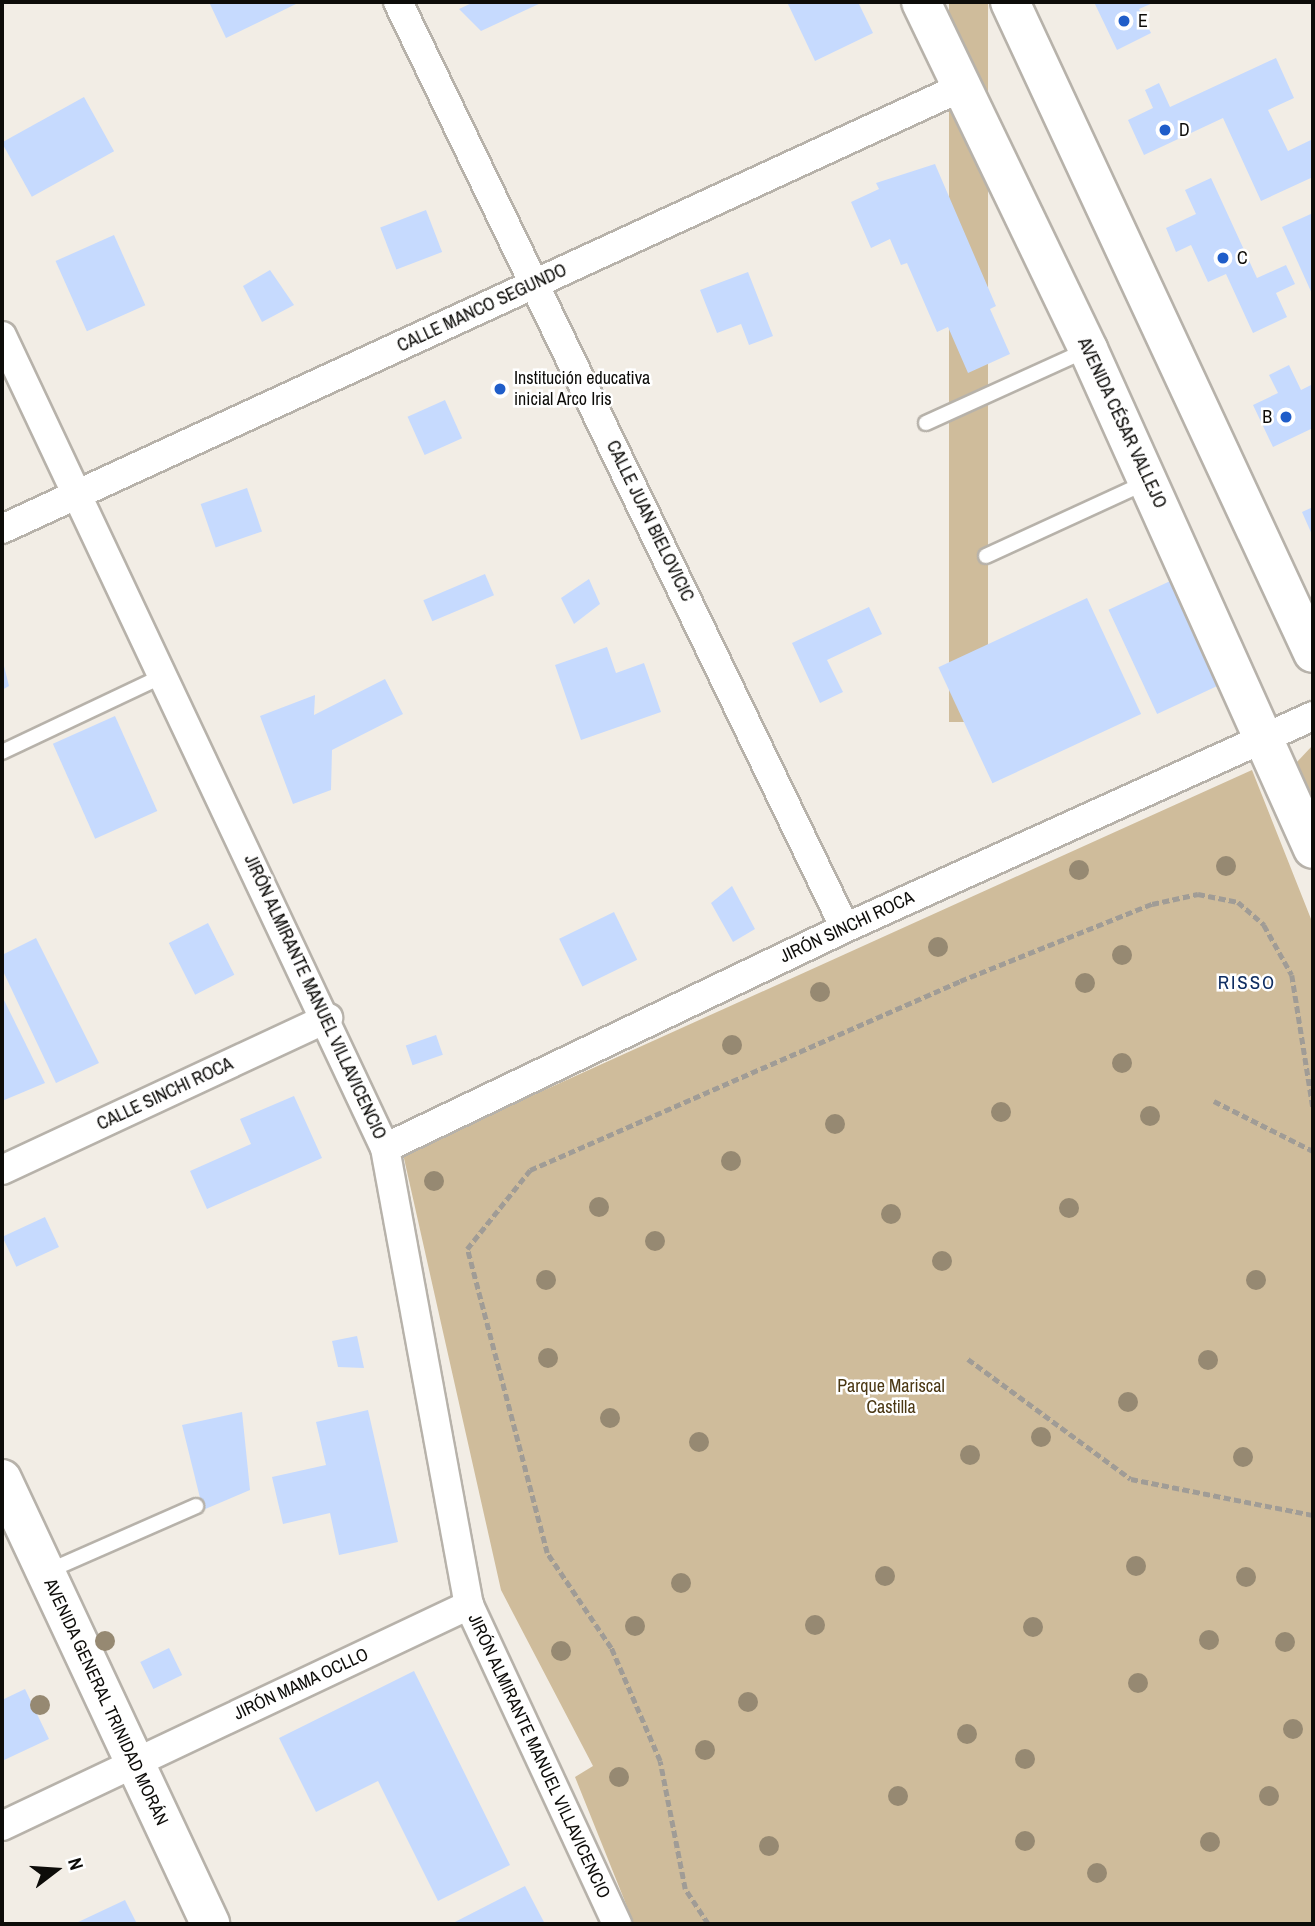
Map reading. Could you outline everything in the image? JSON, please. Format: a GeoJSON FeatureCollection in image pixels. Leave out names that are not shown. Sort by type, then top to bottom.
{"type":"FeatureCollection","features":[{"type":"Feature","properties":{"kind":"main road","name":"AVENIDA CÉSAR VALLEJO"},"geometry":{"type":"LineString","coordinates":[[921,2],[1088,349],[1266,733],[1313,849]]}},
{"type":"Feature","properties":{"kind":"main road"},"geometry":{"type":"LineString","coordinates":[[1010,2],[1313,653]]}},
{"type":"Feature","properties":{"kind":"main road","name":"AVENIDA GENERAL TRINIDAD MORÁN"},"geometry":{"type":"LineString","coordinates":[[2,1479],[210,1924]]}},
{"type":"Feature","properties":{"kind":"street","name":"CALLE JUAN BIELOVICIC"},"geometry":{"type":"LineString","coordinates":[[398,2],[845,928]]}},
{"type":"Feature","properties":{"kind":"street","name":"CALLE MANCO SEGUNDO"},"geometry":{"type":"LineString","coordinates":[[2,529],[961,87]]}},
{"type":"Feature","properties":{"kind":"street","name":"JIRÓN ALMIRANTE MANUEL VILLAVICENCIO"},"geometry":{"type":"LineString","coordinates":[[2,336],[75,495],[328,1018],[385,1148],[469,1605],[617,1924]]}},
{"type":"Feature","properties":{"kind":"street","name":"JIRÓN SINCHI ROCA"},"geometry":{"type":"LineString","coordinates":[[385,1148],[845,928],[1266,733],[1313,716]]}},
{"type":"Feature","properties":{"kind":"street","name":"CALLE SINCHI ROCA"},"geometry":{"type":"LineString","coordinates":[[2,1170],[328,1018]]}},
{"type":"Feature","properties":{"kind":"street","name":"JIRÓN MAMA OCLLO"},"geometry":{"type":"LineString","coordinates":[[2,1826],[469,1605]]}},
{"type":"Feature","properties":{"kind":"lane"},"geometry":{"type":"LineString","coordinates":[[926,423],[1088,349]]}},
{"type":"Feature","properties":{"kind":"lane"},"geometry":{"type":"LineString","coordinates":[[986,556],[1149,481]]}},
{"type":"Feature","properties":{"kind":"lane"},"geometry":{"type":"LineString","coordinates":[[2,752],[163,676]]}},
{"type":"Feature","properties":{"kind":"lane"},"geometry":{"type":"LineString","coordinates":[[45,1572],[196,1506]]}},
{"type":"Feature","properties":{"kind":"path"},"geometry":{"type":"LineString","coordinates":[[708,1924],[685,1889],[660,1761],[611,1648],[547,1553],[467,1249],[530,1170],[960,981],[1152,904],[1198,894],[1238,902],[1264,925],[1292,975],[1313,1108]]}},
{"type":"Feature","properties":{"kind":"path"},"geometry":{"type":"LineString","coordinates":[[1214,1101],[1313,1151]]}},
{"type":"Feature","properties":{"kind":"path"},"geometry":{"type":"LineString","coordinates":[[968,1359],[1131,1479],[1313,1515]]}},
{"type":"Feature","properties":{"kind":"green space"},"geometry":{"type":"Polygon","coordinates":[[[949,2],[988,2],[988,722],[949,722],[949,2]]]}},
{"type":"Feature","properties":{"kind":"green space"},"geometry":{"type":"Polygon","coordinates":[[[1313,745],[1313,814],[1296,763],[1313,745]]]}},
{"type":"Feature","properties":{"kind":"green space","name":"Parque Mariscal Castilla"},"geometry":{"type":"Polygon","coordinates":[[[1252,770],[1313,924],[1313,1924],[634,1924],[575,1777],[593,1766],[501,1590],[403,1154],[1252,770]]]}},
{"type":"Feature","properties":{"kind":"building"},"geometry":{"type":"Polygon","coordinates":[[[209,2],[300,2],[226,38],[209,2]]]}},
{"type":"Feature","properties":{"kind":"building"},"geometry":{"type":"Polygon","coordinates":[[[474,2],[543,2],[481,31],[459,9],[474,2]]]}},
{"type":"Feature","properties":{"kind":"building"},"geometry":{"type":"Polygon","coordinates":[[[787,2],[858,2],[873,33],[815,61],[787,2]]]}},
{"type":"Feature","properties":{"kind":"building","name":"E"},"geometry":{"type":"Polygon","coordinates":[[[1094,2],[1155,2],[1139,9],[1151,33],[1117,50],[1094,2]]]}},
{"type":"Feature","properties":{"kind":"building","name":"D"},"geometry":{"type":"Polygon","coordinates":[[[1276,58],[1294,98],[1268,110],[1288,151],[1313,139],[1313,177],[1261,201],[1223,118],[1144,155],[1128,120],[1153,108],[1145,90],[1159,83],[1170,107],[1276,58]]]}},
{"type":"Feature","properties":{"kind":"building"},"geometry":{"type":"Polygon","coordinates":[[[84,97],[114,151],[32,197],[2,142],[84,97]]]}},
{"type":"Feature","properties":{"kind":"building"},"geometry":{"type":"Polygon","coordinates":[[[935,164],[996,306],[990,309],[1010,354],[968,373],[948,327],[937,332],[907,263],[901,265],[890,239],[871,248],[851,202],[879,189],[876,183],[935,164]]]}},
{"type":"Feature","properties":{"kind":"building","name":"C"},"geometry":{"type":"Polygon","coordinates":[[[1211,178],[1257,278],[1286,265],[1295,284],[1276,293],[1287,317],[1253,333],[1226,274],[1208,282],[1191,245],[1176,252],[1166,228],[1196,214],[1185,190],[1211,178]]]}},
{"type":"Feature","properties":{"kind":"building"},"geometry":{"type":"Polygon","coordinates":[[[426,210],[442,252],[396,270],[380,228],[426,210]]]}},
{"type":"Feature","properties":{"kind":"building"},"geometry":{"type":"Polygon","coordinates":[[[1313,213],[1313,296],[1282,227],[1313,213]]]}},
{"type":"Feature","properties":{"kind":"building"},"geometry":{"type":"Polygon","coordinates":[[[114,235],[145,305],[87,331],[56,261],[114,235]]]}},
{"type":"Feature","properties":{"kind":"building"},"geometry":{"type":"Polygon","coordinates":[[[270,270],[294,305],[262,322],[243,286],[270,270]]]}},
{"type":"Feature","properties":{"kind":"building"},"geometry":{"type":"Polygon","coordinates":[[[748,272],[773,336],[749,345],[741,324],[717,333],[700,290],[748,272]]]}},
{"type":"Feature","properties":{"kind":"building","name":"B"},"geometry":{"type":"Polygon","coordinates":[[[1289,365],[1301,390],[1313,384],[1313,428],[1273,447],[1253,405],[1278,393],[1269,375],[1289,365]]]}},
{"type":"Feature","properties":{"kind":"building"},"geometry":{"type":"Polygon","coordinates":[[[445,400],[462,438],[425,455],[408,417],[445,400]]]}},
{"type":"Feature","properties":{"kind":"building"},"geometry":{"type":"Polygon","coordinates":[[[247,488],[262,531],[216,547],[201,504],[247,488]]]}},
{"type":"Feature","properties":{"kind":"building"},"geometry":{"type":"Polygon","coordinates":[[[1313,507],[1313,537],[1302,512],[1313,507]]]}},
{"type":"Feature","properties":{"kind":"building"},"geometry":{"type":"Polygon","coordinates":[[[485,574],[494,595],[432,621],[423,600],[485,574]]]}},
{"type":"Feature","properties":{"kind":"building"},"geometry":{"type":"Polygon","coordinates":[[[1181,576],[1230,680],[1157,714],[1108,610],[1181,576]]]}},
{"type":"Feature","properties":{"kind":"building"},"geometry":{"type":"Polygon","coordinates":[[[589,579],[600,604],[574,624],[561,598],[589,579]]]}},
{"type":"Feature","properties":{"kind":"building"},"geometry":{"type":"Polygon","coordinates":[[[1087,598],[1141,714],[992,783],[938,667],[1087,598]]]}},
{"type":"Feature","properties":{"kind":"building"},"geometry":{"type":"Polygon","coordinates":[[[869,607],[882,634],[827,660],[843,692],[820,703],[792,643],[869,607]]]}},
{"type":"Feature","properties":{"kind":"building"},"geometry":{"type":"Polygon","coordinates":[[[607,647],[616,673],[644,663],[661,712],[581,740],[555,665],[607,647]]]}},
{"type":"Feature","properties":{"kind":"building"},"geometry":{"type":"Polygon","coordinates":[[[2,658],[9,686],[2,690],[2,658]]]}},
{"type":"Feature","properties":{"kind":"building"},"geometry":{"type":"Polygon","coordinates":[[[385,679],[403,714],[332,750],[331,790],[293,804],[260,716],[315,695],[314,715],[385,679]]]}},
{"type":"Feature","properties":{"kind":"building"},"geometry":{"type":"Polygon","coordinates":[[[115,716],[157,811],[95,839],[53,744],[115,716]]]}},
{"type":"Feature","properties":{"kind":"building"},"geometry":{"type":"Polygon","coordinates":[[[732,886],[755,929],[733,942],[711,903],[732,886]]]}},
{"type":"Feature","properties":{"kind":"building"},"geometry":{"type":"Polygon","coordinates":[[[614,912],[637,960],[582,986],[559,939],[614,912]]]}},
{"type":"Feature","properties":{"kind":"building"},"geometry":{"type":"Polygon","coordinates":[[[208,923],[234,975],[195,995],[169,943],[208,923]]]}},
{"type":"Feature","properties":{"kind":"building"},"geometry":{"type":"Polygon","coordinates":[[[36,938],[99,1063],[56,1083],[2,969],[2,955],[36,938]]]}},
{"type":"Feature","properties":{"kind":"building"},"geometry":{"type":"Polygon","coordinates":[[[2,996],[45,1083],[2,1101],[2,996]]]}},
{"type":"Feature","properties":{"kind":"building"},"geometry":{"type":"Polygon","coordinates":[[[436,1035],[443,1055],[413,1065],[406,1045],[436,1035]]]}},
{"type":"Feature","properties":{"kind":"building"},"geometry":{"type":"Polygon","coordinates":[[[294,1096],[322,1158],[207,1209],[190,1171],[251,1144],[240,1119],[294,1096]]]}},
{"type":"Feature","properties":{"kind":"building"},"geometry":{"type":"Polygon","coordinates":[[[45,1217],[59,1247],[16,1267],[2,1237],[45,1217]]]}},
{"type":"Feature","properties":{"kind":"building"},"geometry":{"type":"Polygon","coordinates":[[[357,1336],[364,1368],[338,1367],[332,1341],[357,1336]]]}},
{"type":"Feature","properties":{"kind":"building"},"geometry":{"type":"Polygon","coordinates":[[[368,1410],[398,1542],[339,1555],[330,1513],[283,1524],[272,1477],[326,1465],[316,1422],[368,1410]]]}},
{"type":"Feature","properties":{"kind":"building"},"geometry":{"type":"Polygon","coordinates":[[[242,1412],[250,1490],[203,1510],[182,1425],[242,1412]]]}},
{"type":"Feature","properties":{"kind":"building"},"geometry":{"type":"Polygon","coordinates":[[[169,1648],[182,1675],[153,1689],[140,1662],[169,1648]]]}},
{"type":"Feature","properties":{"kind":"building"},"geometry":{"type":"Polygon","coordinates":[[[414,1671],[510,1865],[438,1901],[378,1781],[316,1812],[279,1738],[414,1671]]]}},
{"type":"Feature","properties":{"kind":"building"},"geometry":{"type":"Polygon","coordinates":[[[25,1689],[49,1739],[2,1761],[2,1700],[25,1689]]]}},
{"type":"Feature","properties":{"kind":"building"},"geometry":{"type":"Polygon","coordinates":[[[525,1886],[545,1924],[451,1924],[525,1886]]]}},
{"type":"Feature","properties":{"kind":"building"},"geometry":{"type":"Polygon","coordinates":[[[125,1900],[137,1924],[74,1924],[125,1900]]]}},
{"type":"Feature","properties":{"kind":"place","name":"E"},"geometry":{"type":"Point","coordinates":[1124,21]}},
{"type":"Feature","properties":{"kind":"place","name":"D"},"geometry":{"type":"Point","coordinates":[1165,130]}},
{"type":"Feature","properties":{"kind":"place","name":"C"},"geometry":{"type":"Point","coordinates":[1223,258]}},
{"type":"Feature","properties":{"kind":"place","name":"Institución educativa inicial Arco Iris"},"geometry":{"type":"Point","coordinates":[500,389]}},
{"type":"Feature","properties":{"kind":"place","name":"B"},"geometry":{"type":"Point","coordinates":[1286,417]}},
{"type":"Feature","properties":{"kind":"district","name":"RISSO"},"geometry":{"type":"Point","coordinates":[1247,983]}}]}
